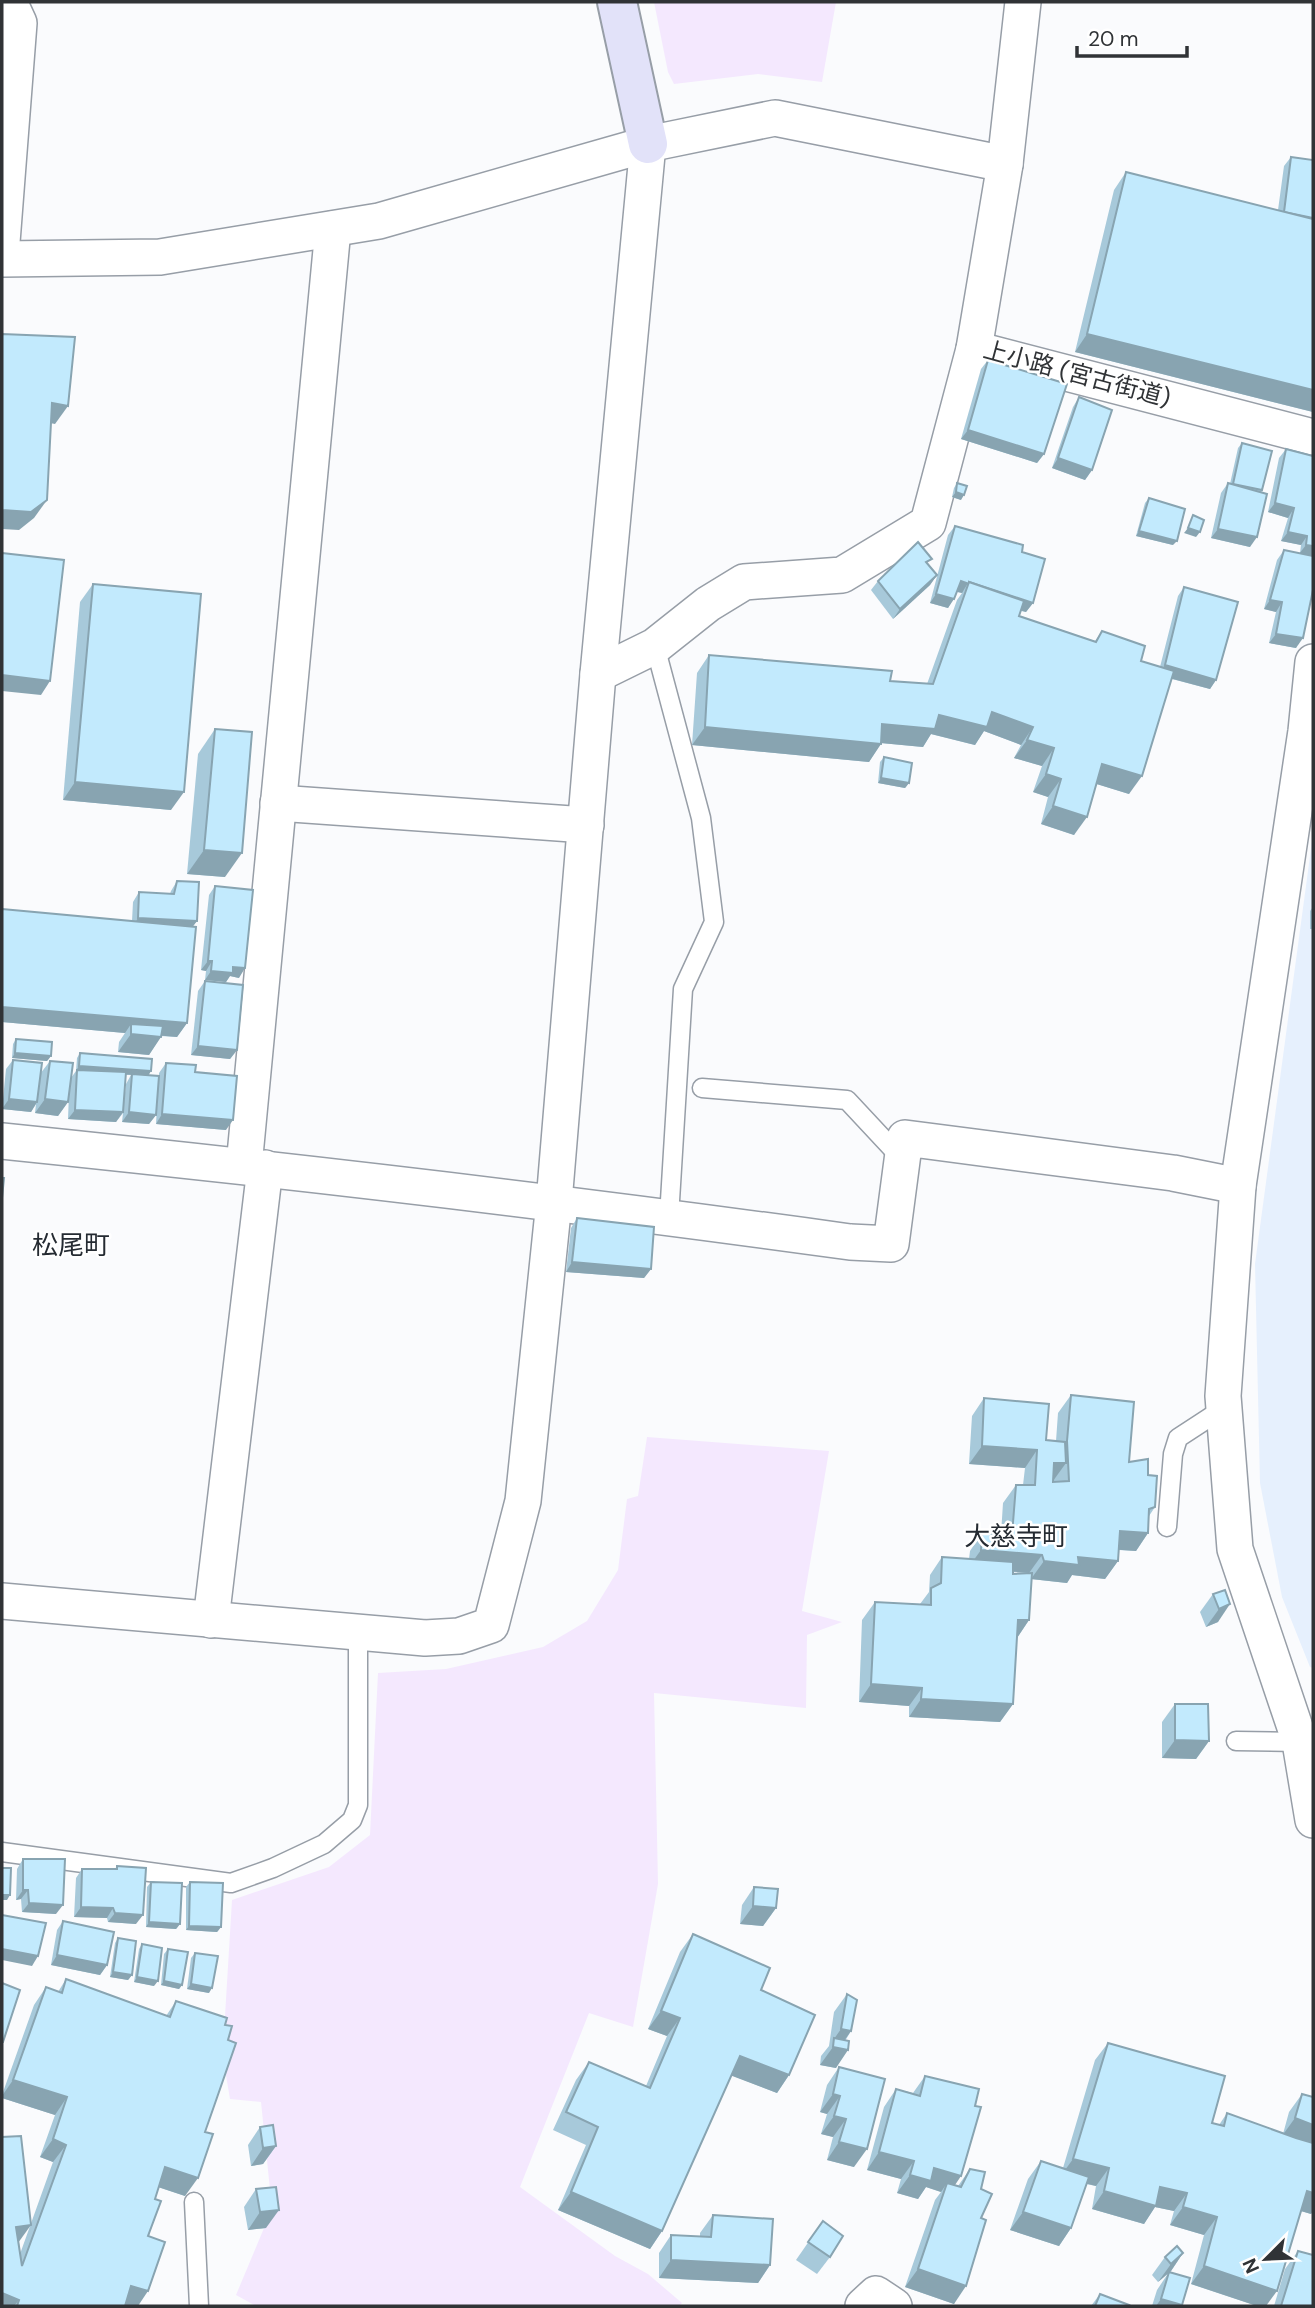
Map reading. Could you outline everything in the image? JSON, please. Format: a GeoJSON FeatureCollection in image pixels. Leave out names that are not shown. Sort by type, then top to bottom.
{"type":"FeatureCollection","features":[{"type":"Feature","properties":{"kind":"street"},"geometry":{"type":"LineString","coordinates":[[2,2],[13,10],[19,23],[2,242]]}},
{"type":"Feature","properties":{"kind":"street"},"geometry":{"type":"LineString","coordinates":[[2,1601],[425,1638],[459,1636],[491,1625],[523,1501],[554,1202],[598,674],[648,144],[617,2]]}},
{"type":"Feature","properties":{"kind":"street","name":"上小路 (宮古街道)"},"geometry":{"type":"LineString","coordinates":[[1023,2],[1005,164],[974,349],[1313,437]]}},
{"type":"Feature","properties":{"kind":"street"},"geometry":{"type":"LineString","coordinates":[[2,259],[160,257],[379,221],[648,144],[775,118],[1005,164]]}},
{"type":"Feature","properties":{"kind":"street"},"geometry":{"type":"LineString","coordinates":[[211,1620],[254,1167],[278,803],[333,229]]}},
{"type":"Feature","properties":{"kind":"street"},"geometry":{"type":"LineString","coordinates":[[598,674],[655,646],[708,604],[744,582],[842,575],[928,523],[974,349]]}},
{"type":"Feature","properties":{"kind":"street"},"geometry":{"type":"LineString","coordinates":[[1313,662],[1307,731],[1238,1186],[1223,1396],[1235,1549],[1307,1742],[1313,1821]]}},
{"type":"Feature","properties":{"kind":"street"},"geometry":{"type":"LineString","coordinates":[[278,803],[586,825]]}},
{"type":"Feature","properties":{"kind":"street"},"geometry":{"type":"LineString","coordinates":[[2,1141],[254,1167],[554,1202],[850,1242],[891,1244],[905,1138],[1173,1173],[1238,1186]]}},
{"type":"Feature","properties":{"kind":"street"},"geometry":{"type":"LineString","coordinates":[[863,2306],[876,2294],[894,2306]]}},
{"type":"Feature","properties":{"kind":"lane"},"geometry":{"type":"LineString","coordinates":[[655,646],[701,818],[714,922],[683,989],[669,1217]]}},
{"type":"Feature","properties":{"kind":"lane"},"geometry":{"type":"LineString","coordinates":[[702,1088],[846,1100],[902,1160]]}},
{"type":"Feature","properties":{"kind":"lane"},"geometry":{"type":"LineString","coordinates":[[1167,1527],[1173,1454],[1178,1438],[1224,1408]]}},
{"type":"Feature","properties":{"kind":"lane"},"geometry":{"type":"LineString","coordinates":[[2,1852],[231,1883],[273,1868],[324,1844],[352,1820],[358,1805],[358,1633]]}},
{"type":"Feature","properties":{"kind":"lane"},"geometry":{"type":"LineString","coordinates":[[1236,1741],[1307,1742]]}},
{"type":"Feature","properties":{"kind":"lane"},"geometry":{"type":"LineString","coordinates":[[194,2202],[199,2306]]}},
{"type":"Feature","properties":{"kind":"shaded area"},"geometry":{"type":"Polygon","coordinates":[[[654,2],[836,2],[822,82],[758,74],[674,84],[668,72],[654,2]]]}},
{"type":"Feature","properties":{"kind":"shaded area"},"geometry":{"type":"Polygon","coordinates":[[[1313,834],[1313,1668],[1310,1667],[1282,1597],[1260,1483],[1255,1264],[1313,834]]]}},
{"type":"Feature","properties":{"kind":"shaded area"},"geometry":{"type":"Polygon","coordinates":[[[647,1437],[829,1451],[802,1611],[842,1622],[807,1635],[806,1708],[654,1693],[658,1884],[633,2027],[589,2013],[520,2187],[615,2256],[648,2274],[682,2303],[679,2306],[256,2306],[236,2295],[272,2209],[261,2102],[230,2099],[216,2016],[225,2016],[232,1900],[329,1867],[370,1835],[378,1673],[446,1669],[543,1647],[587,1621],[618,1570],[627,1499],[638,1496],[647,1437]]]}},
{"type":"Feature","properties":{"kind":"building"},"geometry":{"type":"Polygon","coordinates":[[[1291,157],[1313,160],[1313,218],[1284,212],[1291,157]]]}},
{"type":"Feature","properties":{"kind":"building"},"geometry":{"type":"Polygon","coordinates":[[[1126,172],[1313,219],[1313,390],[1087,334],[1126,172]]]}},
{"type":"Feature","properties":{"kind":"building"},"geometry":{"type":"Polygon","coordinates":[[[2,334],[75,337],[68,406],[52,403],[47,500],[31,512],[2,510],[2,334]]]}},
{"type":"Feature","properties":{"kind":"building"},"geometry":{"type":"Polygon","coordinates":[[[988,360],[1067,384],[1044,454],[968,430],[988,360]]]}},
{"type":"Feature","properties":{"kind":"building"},"geometry":{"type":"Polygon","coordinates":[[[1079,397],[1112,410],[1092,470],[1058,458],[1079,397]]]}},
{"type":"Feature","properties":{"kind":"building"},"geometry":{"type":"Polygon","coordinates":[[[1242,443],[1272,451],[1262,490],[1233,484],[1242,443]]]}},
{"type":"Feature","properties":{"kind":"building"},"geometry":{"type":"Polygon","coordinates":[[[1286,449],[1313,456],[1313,546],[1306,545],[1307,536],[1288,532],[1294,508],[1275,503],[1286,449]]]}},
{"type":"Feature","properties":{"kind":"building"},"geometry":{"type":"Polygon","coordinates":[[[957,483],[967,486],[964,495],[956,492],[957,483]]]}},
{"type":"Feature","properties":{"kind":"building"},"geometry":{"type":"Polygon","coordinates":[[[1228,483],[1267,494],[1257,537],[1218,529],[1228,483]]]}},
{"type":"Feature","properties":{"kind":"building"},"geometry":{"type":"Polygon","coordinates":[[[1149,498],[1185,509],[1177,541],[1139,531],[1149,498]]]}},
{"type":"Feature","properties":{"kind":"building"},"geometry":{"type":"Polygon","coordinates":[[[1193,515],[1204,520],[1200,532],[1188,528],[1193,515]]]}},
{"type":"Feature","properties":{"kind":"building"},"geometry":{"type":"Polygon","coordinates":[[[955,526],[1023,545],[1022,552],[1045,559],[1033,603],[961,581],[954,599],[936,594],[955,526]]]}},
{"type":"Feature","properties":{"kind":"building"},"geometry":{"type":"Polygon","coordinates":[[[918,542],[932,559],[926,562],[937,575],[900,609],[878,581],[918,542]]]}},
{"type":"Feature","properties":{"kind":"building"},"geometry":{"type":"Polygon","coordinates":[[[1284,550],[1313,556],[1313,590],[1303,638],[1276,634],[1282,602],[1270,600],[1284,550]]]}},
{"type":"Feature","properties":{"kind":"building"},"geometry":{"type":"Polygon","coordinates":[[[2,553],[64,560],[50,681],[2,675],[2,553]]]}},
{"type":"Feature","properties":{"kind":"building"},"geometry":{"type":"Polygon","coordinates":[[[969,582],[1024,601],[1019,616],[1096,642],[1102,631],[1145,646],[1141,661],[1174,671],[1142,776],[1102,764],[1087,817],[1053,806],[1061,779],[1046,774],[1054,748],[1027,740],[1033,727],[992,712],[987,727],[939,715],[935,729],[882,724],[881,744],[705,727],[709,655],[892,671],[890,681],[933,684],[969,582]]]}},
{"type":"Feature","properties":{"kind":"building"},"geometry":{"type":"Polygon","coordinates":[[[93,584],[201,594],[184,792],[75,782],[93,584]]]}},
{"type":"Feature","properties":{"kind":"building"},"geometry":{"type":"Polygon","coordinates":[[[1184,587],[1238,602],[1216,680],[1165,665],[1184,587]]]}},
{"type":"Feature","properties":{"kind":"building"},"geometry":{"type":"Polygon","coordinates":[[[215,729],[252,732],[242,853],[204,850],[215,729]]]}},
{"type":"Feature","properties":{"kind":"building"},"geometry":{"type":"Polygon","coordinates":[[[884,757],[912,763],[909,783],[881,778],[884,757]]]}},
{"type":"Feature","properties":{"kind":"building"},"geometry":{"type":"Polygon","coordinates":[[[177,881],[199,882],[197,921],[138,918],[139,892],[174,894],[177,881]]]}},
{"type":"Feature","properties":{"kind":"building"},"geometry":{"type":"Polygon","coordinates":[[[215,886],[253,890],[245,968],[233,967],[233,973],[211,971],[212,961],[208,961],[215,886]]]}},
{"type":"Feature","properties":{"kind":"building"},"geometry":{"type":"Polygon","coordinates":[[[2,909],[196,927],[187,1023],[2,1007],[2,909]]]}},
{"type":"Feature","properties":{"kind":"building"},"geometry":{"type":"Polygon","coordinates":[[[205,981],[243,985],[237,1050],[198,1046],[205,981]]]}},
{"type":"Feature","properties":{"kind":"building"},"geometry":{"type":"Polygon","coordinates":[[[131,1024],[163,1026],[161,1037],[131,1034],[131,1024]]]}},
{"type":"Feature","properties":{"kind":"building"},"geometry":{"type":"Polygon","coordinates":[[[16,1039],[52,1042],[51,1056],[15,1053],[16,1039]]]}},
{"type":"Feature","properties":{"kind":"building"},"geometry":{"type":"Polygon","coordinates":[[[80,1053],[152,1059],[151,1071],[79,1066],[80,1053]]]}},
{"type":"Feature","properties":{"kind":"building"},"geometry":{"type":"Polygon","coordinates":[[[13,1060],[42,1063],[37,1102],[9,1099],[13,1060]]]}},
{"type":"Feature","properties":{"kind":"building"},"geometry":{"type":"Polygon","coordinates":[[[50,1061],[73,1063],[68,1102],[45,1099],[50,1061]]]}},
{"type":"Feature","properties":{"kind":"building"},"geometry":{"type":"Polygon","coordinates":[[[166,1063],[196,1065],[195,1072],[237,1076],[233,1120],[162,1114],[166,1063]]]}},
{"type":"Feature","properties":{"kind":"building"},"geometry":{"type":"Polygon","coordinates":[[[77,1070],[126,1072],[123,1112],[75,1110],[77,1070]]]}},
{"type":"Feature","properties":{"kind":"building"},"geometry":{"type":"Polygon","coordinates":[[[132,1074],[159,1076],[156,1115],[129,1112],[132,1074]]]}},
{"type":"Feature","properties":{"kind":"building"},"geometry":{"type":"Polygon","coordinates":[[[577,1218],[654,1227],[651,1269],[572,1262],[577,1218]]]}},
{"type":"Feature","properties":{"kind":"building"},"geometry":{"type":"Polygon","coordinates":[[[1071,1395],[1134,1402],[1129,1462],[1148,1459],[1148,1475],[1157,1476],[1155,1507],[1149,1509],[1148,1533],[1120,1531],[1118,1561],[1078,1557],[1079,1565],[1044,1561],[1042,1555],[981,1550],[982,1533],[1012,1535],[1016,1485],[1035,1485],[1037,1450],[982,1446],[984,1398],[1049,1404],[1046,1440],[1065,1442],[1066,1463],[1054,1463],[1053,1482],[1069,1481],[1067,1441],[1071,1395]]]}},
{"type":"Feature","properties":{"kind":"building"},"geometry":{"type":"Polygon","coordinates":[[[942,1557],[1013,1562],[1013,1574],[1032,1573],[1029,1620],[1018,1620],[1013,1704],[921,1699],[922,1688],[871,1684],[875,1602],[931,1605],[931,1588],[941,1583],[942,1557]]]}},
{"type":"Feature","properties":{"kind":"building"},"geometry":{"type":"Polygon","coordinates":[[[1225,1590],[1230,1604],[1219,1609],[1213,1594],[1225,1590]]]}},
{"type":"Feature","properties":{"kind":"building"},"geometry":{"type":"Polygon","coordinates":[[[1175,1704],[1208,1704],[1209,1741],[1175,1740],[1175,1704]]]}},
{"type":"Feature","properties":{"kind":"building"},"geometry":{"type":"Polygon","coordinates":[[[23,1859],[65,1859],[63,1905],[29,1903],[28,1890],[23,1890],[23,1859]]]}},
{"type":"Feature","properties":{"kind":"building"},"geometry":{"type":"Polygon","coordinates":[[[117,1866],[146,1868],[143,1915],[115,1913],[113,1908],[81,1907],[82,1869],[117,1869],[117,1866]]]}},
{"type":"Feature","properties":{"kind":"building"},"geometry":{"type":"Polygon","coordinates":[[[2,1868],[11,1868],[10,1895],[2,1895],[2,1868]]]}},
{"type":"Feature","properties":{"kind":"building"},"geometry":{"type":"Polygon","coordinates":[[[151,1882],[182,1883],[180,1924],[149,1922],[151,1882]]]}},
{"type":"Feature","properties":{"kind":"building"},"geometry":{"type":"Polygon","coordinates":[[[190,1882],[223,1883],[221,1927],[189,1926],[190,1882]]]}},
{"type":"Feature","properties":{"kind":"building"},"geometry":{"type":"Polygon","coordinates":[[[754,1887],[778,1889],[776,1908],[753,1906],[754,1887]]]}},
{"type":"Feature","properties":{"kind":"building"},"geometry":{"type":"Polygon","coordinates":[[[2,1915],[46,1923],[38,1956],[2,1949],[2,1915]]]}},
{"type":"Feature","properties":{"kind":"building"},"geometry":{"type":"Polygon","coordinates":[[[63,1921],[114,1932],[107,1965],[57,1955],[63,1921]]]}},
{"type":"Feature","properties":{"kind":"building"},"geometry":{"type":"Polygon","coordinates":[[[693,1934],[770,1968],[761,1990],[815,2015],[789,2075],[740,2056],[662,2231],[571,2192],[598,2127],[566,2112],[589,2062],[650,2088],[680,2018],[661,2011],[693,1934]]]}},
{"type":"Feature","properties":{"kind":"building"},"geometry":{"type":"Polygon","coordinates":[[[118,1938],[136,1941],[132,1975],[113,1972],[118,1938]]]}},
{"type":"Feature","properties":{"kind":"building"},"geometry":{"type":"Polygon","coordinates":[[[142,1944],[162,1948],[158,1981],[137,1977],[142,1944]]]}},
{"type":"Feature","properties":{"kind":"building"},"geometry":{"type":"Polygon","coordinates":[[[168,1949],[188,1952],[182,1985],[164,1981],[168,1949]]]}},
{"type":"Feature","properties":{"kind":"building"},"geometry":{"type":"Polygon","coordinates":[[[195,1953],[218,1956],[212,1988],[191,1984],[195,1953]]]}},
{"type":"Feature","properties":{"kind":"building"},"geometry":{"type":"Polygon","coordinates":[[[66,1979],[170,2017],[176,2001],[227,2018],[225,2025],[232,2026],[228,2040],[236,2043],[205,2132],[213,2134],[198,2178],[165,2167],[155,2199],[161,2201],[148,2236],[165,2242],[148,2291],[131,2286],[125,2306],[17,2306],[19,2300],[2,2293],[2,2137],[21,2136],[31,2225],[16,2227],[22,2266],[66,2145],[53,2139],[67,2097],[13,2080],[46,1987],[62,1993],[66,1979]]]}},
{"type":"Feature","properties":{"kind":"building"},"geometry":{"type":"Polygon","coordinates":[[[2,1983],[20,1990],[3,2042],[2,2042],[2,1983]]]}},
{"type":"Feature","properties":{"kind":"building"},"geometry":{"type":"Polygon","coordinates":[[[847,1994],[857,2000],[851,2031],[841,2029],[847,1994]]]}},
{"type":"Feature","properties":{"kind":"building"},"geometry":{"type":"Polygon","coordinates":[[[834,2038],[849,2041],[848,2050],[833,2047],[834,2038]]]}},
{"type":"Feature","properties":{"kind":"building"},"geometry":{"type":"Polygon","coordinates":[[[1108,2043],[1225,2076],[1212,2123],[1224,2126],[1227,2113],[1313,2143],[1313,2193],[1307,2191],[1277,2291],[1204,2266],[1217,2217],[1183,2207],[1187,2193],[1160,2187],[1156,2206],[1104,2191],[1109,2168],[1073,2159],[1108,2043]]]}},
{"type":"Feature","properties":{"kind":"building"},"geometry":{"type":"Polygon","coordinates":[[[839,2067],[885,2079],[867,2149],[839,2142],[846,2119],[834,2116],[840,2096],[833,2094],[839,2067]]]}},
{"type":"Feature","properties":{"kind":"building"},"geometry":{"type":"Polygon","coordinates":[[[925,2076],[979,2089],[975,2106],[981,2107],[961,2176],[934,2168],[931,2181],[910,2175],[914,2161],[879,2152],[896,2089],[920,2096],[925,2076]]]}},
{"type":"Feature","properties":{"kind":"building"},"geometry":{"type":"Polygon","coordinates":[[[1302,2094],[1313,2097],[1313,2125],[1295,2118],[1302,2094]]]}},
{"type":"Feature","properties":{"kind":"building"},"geometry":{"type":"Polygon","coordinates":[[[273,2125],[276,2146],[263,2148],[260,2127],[273,2125]]]}},
{"type":"Feature","properties":{"kind":"building"},"geometry":{"type":"Polygon","coordinates":[[[1041,2161],[1089,2177],[1071,2228],[1023,2212],[1041,2161]]]}},
{"type":"Feature","properties":{"kind":"building"},"geometry":{"type":"Polygon","coordinates":[[[970,2169],[985,2172],[981,2189],[992,2194],[981,2218],[986,2220],[966,2286],[918,2269],[947,2183],[961,2187],[970,2169]]]}},
{"type":"Feature","properties":{"kind":"building"},"geometry":{"type":"Polygon","coordinates":[[[276,2187],[279,2210],[260,2212],[256,2189],[276,2187]]]}},
{"type":"Feature","properties":{"kind":"building"},"geometry":{"type":"Polygon","coordinates":[[[713,2215],[773,2219],[770,2265],[671,2260],[671,2235],[711,2237],[713,2215]]]}},
{"type":"Feature","properties":{"kind":"building"},"geometry":{"type":"Polygon","coordinates":[[[823,2221],[843,2236],[830,2257],[808,2242],[823,2221]]]}},
{"type":"Feature","properties":{"kind":"building"},"geometry":{"type":"Polygon","coordinates":[[[1177,2246],[1183,2253],[1171,2264],[1165,2257],[1177,2246]]]}},
{"type":"Feature","properties":{"kind":"building"},"geometry":{"type":"Polygon","coordinates":[[[1298,2251],[1313,2255],[1313,2306],[1281,2306],[1298,2251]]]}},
{"type":"Feature","properties":{"kind":"building"},"geometry":{"type":"Polygon","coordinates":[[[1169,2272],[1190,2278],[1182,2305],[1161,2299],[1169,2272]]]}},
{"type":"Feature","properties":{"kind":"building"},"geometry":{"type":"Polygon","coordinates":[[[1100,2294],[1129,2305],[1095,2306],[1100,2294]]]}},
{"type":"Feature","properties":{"kind":"district","name":"松尾町"},"geometry":{"type":"Point","coordinates":[71,1245]}},
{"type":"Feature","properties":{"kind":"district","name":"大慈寺町"},"geometry":{"type":"Point","coordinates":[1016,1536]}}]}
